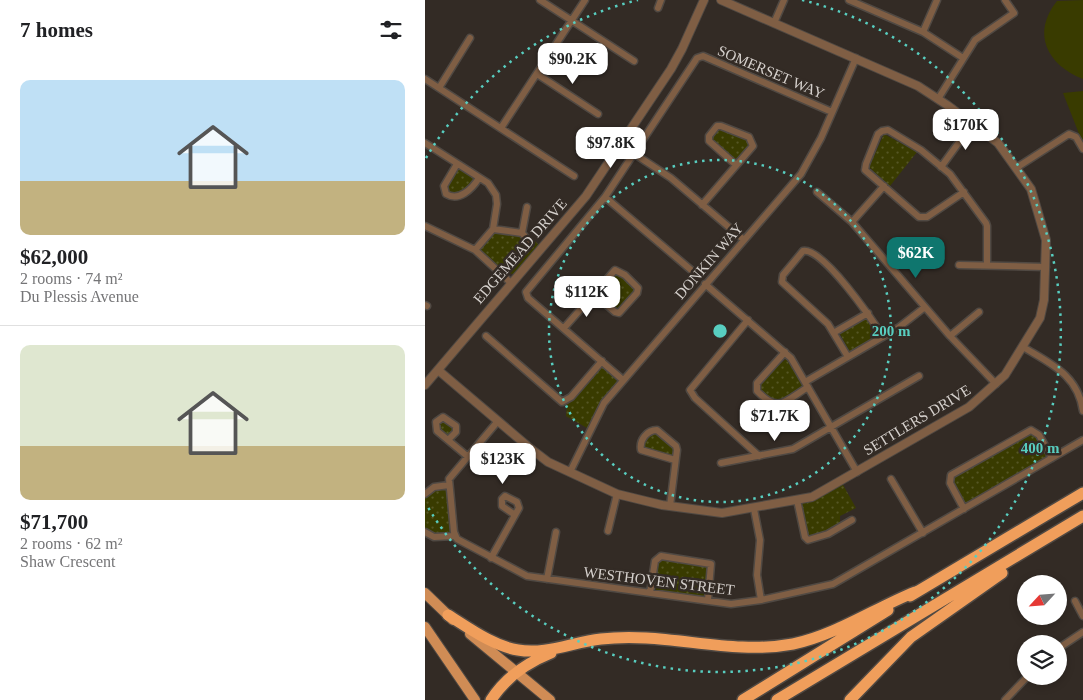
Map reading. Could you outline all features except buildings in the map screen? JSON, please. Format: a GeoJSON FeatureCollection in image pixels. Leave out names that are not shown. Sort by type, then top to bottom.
{"type":"FeatureCollection","features":[{"type":"Feature","properties":{"kind":"highway"},"geometry":{"type":"LineString","coordinates":[[743,700],[915,592],[1083,493]]}},
{"type":"Feature","properties":{"kind":"highway"},"geometry":{"type":"LineString","coordinates":[[777,700],[1083,516]]}},
{"type":"Feature","properties":{"kind":"highway"},"geometry":{"type":"LineString","coordinates":[[850,700],[893,653],[911,637],[1058,532]]}},
{"type":"Feature","properties":{"kind":"highway"},"geometry":{"type":"LineString","coordinates":[[448,615],[499,644],[516,650],[536,652],[579,643],[635,636],[735,647],[777,646],[819,636],[915,592]]}},
{"type":"Feature","properties":{"kind":"highway"},"geometry":{"type":"LineString","coordinates":[[491,700],[499,688],[516,672],[546,655],[579,643]]}},
{"type":"Feature","properties":{"kind":"main road"},"geometry":{"type":"LineString","coordinates":[[425,593],[448,615],[550,700]]}},
{"type":"Feature","properties":{"kind":"main road"},"geometry":{"type":"LineString","coordinates":[[425,627],[475,700]]}},
{"type":"Feature","properties":{"kind":"street"},"geometry":{"type":"LineString","coordinates":[[540,0],[634,61]]}},
{"type":"Feature","properties":{"kind":"street"},"geometry":{"type":"LineString","coordinates":[[501,128],[585,0]]}},
{"type":"Feature","properties":{"kind":"street"},"geometry":{"type":"LineString","coordinates":[[658,8],[661,0]]}},
{"type":"Feature","properties":{"kind":"street","name":"EDGEMEAD DRIVE"},"geometry":{"type":"LineString","coordinates":[[425,385],[586,196],[682,49],[704,0]]}},
{"type":"Feature","properties":{"kind":"street","name":"SETTLERS DRIVE"},"geometry":{"type":"LineString","coordinates":[[438,370],[541,457],[570,472],[617,494],[670,506],[722,514],[754,509],[815,495],[972,405],[1005,375],[1042,312],[1046,240],[1034,197],[998,143],[973,123],[910,82],[721,0]]}},
{"type":"Feature","properties":{"kind":"street"},"geometry":{"type":"LineString","coordinates":[[774,23],[784,0]]}},
{"type":"Feature","properties":{"kind":"street"},"geometry":{"type":"LineString","coordinates":[[849,0],[923,32],[963,58]]}},
{"type":"Feature","properties":{"kind":"street"},"geometry":{"type":"LineString","coordinates":[[923,32],[937,0]]}},
{"type":"Feature","properties":{"kind":"street"},"geometry":{"type":"LineString","coordinates":[[938,99],[963,58],[979,37],[1014,13],[1005,0]]}},
{"type":"Feature","properties":{"kind":"street"},"geometry":{"type":"LineString","coordinates":[[439,88],[470,38]]}},
{"type":"Feature","properties":{"kind":"street","name":"EDGEMEAD DRIVE"},"geometry":{"type":"LineString","coordinates":[[563,328],[528,298],[527,289],[605,197],[699,56]]}},
{"type":"Feature","properties":{"kind":"street","name":"SOMERSET WAY"},"geometry":{"type":"LineString","coordinates":[[699,56],[703,56],[832,112]]}},
{"type":"Feature","properties":{"kind":"street","name":"DONKIN WAY"},"geometry":{"type":"LineString","coordinates":[[570,472],[604,403],[801,174],[809,162],[855,58]]}},
{"type":"Feature","properties":{"kind":"street"},"geometry":{"type":"LineString","coordinates":[[537,74],[598,114]]}},
{"type":"Feature","properties":{"kind":"street"},"geometry":{"type":"LineString","coordinates":[[425,80],[574,176]]}},
{"type":"Feature","properties":{"kind":"street"},"geometry":{"type":"LineString","coordinates":[[941,167],[973,123]]}},
{"type":"Feature","properties":{"kind":"street"},"geometry":{"type":"LineString","coordinates":[[702,205],[752,148],[753,140],[721,126],[716,127],[709,136],[709,141],[736,165]]}},
{"type":"Feature","properties":{"kind":"street"},"geometry":{"type":"LineString","coordinates":[[964,192],[923,218],[866,171],[865,166],[878,134],[884,130],[912,143],[941,167],[964,192],[987,226],[987,264]]}},
{"type":"Feature","properties":{"kind":"street"},"geometry":{"type":"LineString","coordinates":[[1016,168],[1067,134],[1076,136],[1083,149]]}},
{"type":"Feature","properties":{"kind":"street"},"geometry":{"type":"LineString","coordinates":[[425,143],[491,186],[497,198],[493,229],[475,250]]}},
{"type":"Feature","properties":{"kind":"street"},"geometry":{"type":"LineString","coordinates":[[633,153],[671,178],[743,240]]}},
{"type":"Feature","properties":{"kind":"street"},"geometry":{"type":"LineString","coordinates":[[457,164],[444,186],[446,194],[451,198],[456,198],[471,188],[479,178]]}},
{"type":"Feature","properties":{"kind":"street"},"geometry":{"type":"LineString","coordinates":[[852,222],[884,186]]}},
{"type":"Feature","properties":{"kind":"street"},"geometry":{"type":"LineString","coordinates":[[817,192],[852,222],[950,336],[996,384]]}},
{"type":"Feature","properties":{"kind":"street"},"geometry":{"type":"LineString","coordinates":[[605,197],[697,275]]}},
{"type":"Feature","properties":{"kind":"street"},"geometry":{"type":"LineString","coordinates":[[522,233],[527,207]]}},
{"type":"Feature","properties":{"kind":"street"},"geometry":{"type":"LineString","coordinates":[[425,226],[475,250],[511,283]]}},
{"type":"Feature","properties":{"kind":"street"},"geometry":{"type":"LineString","coordinates":[[493,229],[522,233],[528,240]]}},
{"type":"Feature","properties":{"kind":"street"},"geometry":{"type":"LineString","coordinates":[[848,357],[835,332],[782,282],[783,274],[803,251],[810,252],[833,271],[868,313],[883,337]]}},
{"type":"Feature","properties":{"kind":"street"},"geometry":{"type":"LineString","coordinates":[[959,265],[987,264],[1046,267]]}},
{"type":"Feature","properties":{"kind":"street"},"geometry":{"type":"LineString","coordinates":[[594,294],[615,312],[619,313],[637,292],[638,288],[617,270],[594,294],[563,328],[623,380]]}},
{"type":"Feature","properties":{"kind":"street"},"geometry":{"type":"LineString","coordinates":[[705,284],[785,352],[806,384],[857,472]]}},
{"type":"Feature","properties":{"kind":"street"},"geometry":{"type":"LineString","coordinates":[[785,352],[757,384],[757,391],[771,403],[778,404],[848,357],[883,337],[925,307]]}},
{"type":"Feature","properties":{"kind":"street"},"geometry":{"type":"LineString","coordinates":[[950,336],[979,312]]}},
{"type":"Feature","properties":{"kind":"street"},"geometry":{"type":"LineString","coordinates":[[835,332],[868,313]]}},
{"type":"Feature","properties":{"kind":"street"},"geometry":{"type":"LineString","coordinates":[[748,320],[690,390],[695,398],[759,456]]}},
{"type":"Feature","properties":{"kind":"street"},"geometry":{"type":"LineString","coordinates":[[486,336],[562,402],[571,397],[602,361]]}},
{"type":"Feature","properties":{"kind":"street"},"geometry":{"type":"LineString","coordinates":[[1023,347],[1061,370],[1076,387],[1083,411]]}},
{"type":"Feature","properties":{"kind":"street"},"geometry":{"type":"LineString","coordinates":[[721,463],[793,449],[919,376]]}},
{"type":"Feature","properties":{"kind":"street"},"geometry":{"type":"LineString","coordinates":[[1076,387],[1083,383]]}},
{"type":"Feature","properties":{"kind":"street"},"geometry":{"type":"LineString","coordinates":[[425,532],[434,536],[455,536],[449,485],[451,476],[498,421]]}},
{"type":"Feature","properties":{"kind":"street"},"geometry":{"type":"LineString","coordinates":[[670,506],[675,460],[675,445],[657,430],[650,431],[641,441],[641,450],[645,453],[675,460]]}},
{"type":"Feature","properties":{"kind":"street"},"geometry":{"type":"LineString","coordinates":[[964,509],[950,484],[951,475],[1031,430],[1037,433],[1052,458]]}},
{"type":"Feature","properties":{"kind":"street"},"geometry":{"type":"LineString","coordinates":[[448,440],[467,456]]}},
{"type":"Feature","properties":{"kind":"street","name":"WESTHOVEN STREET"},"geometry":{"type":"LineString","coordinates":[[455,536],[460,541],[521,575],[741,604],[833,584],[1083,440]]}},
{"type":"Feature","properties":{"kind":"street"},"geometry":{"type":"LineString","coordinates":[[891,479],[923,533]]}},
{"type":"Feature","properties":{"kind":"street"},"geometry":{"type":"LineString","coordinates":[[425,494],[434,487],[449,485]]}},
{"type":"Feature","properties":{"kind":"street"},"geometry":{"type":"LineString","coordinates":[[608,532],[617,494]]}},
{"type":"Feature","properties":{"kind":"street"},"geometry":{"type":"LineString","coordinates":[[797,500],[805,537],[808,540],[828,534],[852,520]]}},
{"type":"Feature","properties":{"kind":"street"},"geometry":{"type":"LineString","coordinates":[[754,509],[760,540],[757,577],[761,600]]}},
{"type":"Feature","properties":{"kind":"street"},"geometry":{"type":"LineString","coordinates":[[491,558],[515,515]]}},
{"type":"Feature","properties":{"kind":"street"},"geometry":{"type":"LineString","coordinates":[[547,579],[556,532]]}},
{"type":"Feature","properties":{"kind":"street"},"geometry":{"type":"LineString","coordinates":[[651,593],[655,559],[661,556],[711,564],[708,600]]}},
{"type":"Feature","properties":{"kind":"street"},"geometry":{"type":"LineString","coordinates":[[1075,601],[1083,616]]}},
{"type":"Feature","properties":{"kind":"street"},"geometry":{"type":"LineString","coordinates":[[1067,643],[1083,632]]}},
{"type":"Feature","properties":{"kind":"street"},"geometry":{"type":"LineString","coordinates":[[1005,700],[1019,685]]}},
{"type":"Feature","properties":{"kind":"shaded area"},"geometry":{"type":"Polygon","coordinates":[[[1083,0],[1083,79],[1070,73],[1052,57],[1044,36],[1049,13],[1057,1],[1083,0]]]}},
{"type":"Feature","properties":{"kind":"shaded area"},"geometry":{"type":"Polygon","coordinates":[[[1083,91],[1083,144],[1063,93],[1083,91]]]}},
{"type":"Feature","properties":{"kind":"shaded area"},"geometry":{"type":"Polygon","coordinates":[[[718,128],[747,138],[750,146],[739,159],[731,157],[715,143],[712,135],[718,128]]]}},
{"type":"Feature","properties":{"kind":"shaded area"},"geometry":{"type":"Polygon","coordinates":[[[884,134],[917,152],[890,186],[869,167],[884,134]]]}},
{"type":"Feature","properties":{"kind":"shaded area"},"geometry":{"type":"Polygon","coordinates":[[[457,170],[462,170],[472,177],[474,182],[455,195],[448,192],[447,185],[457,170]]]}},
{"type":"Feature","properties":{"kind":"shaded area"},"geometry":{"type":"Polygon","coordinates":[[[496,232],[518,235],[528,242],[532,238],[539,245],[514,274],[505,273],[481,251],[481,247],[496,232]]]}},
{"type":"Feature","properties":{"kind":"shaded area"},"geometry":{"type":"Polygon","coordinates":[[[619,273],[634,286],[636,291],[618,310],[614,309],[599,293],[613,274],[619,273]]]}},
{"type":"Feature","properties":{"kind":"shaded area"},"geometry":{"type":"Polygon","coordinates":[[[865,318],[868,319],[877,336],[850,352],[840,334],[865,318]]]}},
{"type":"Feature","properties":{"kind":"shaded area"},"geometry":{"type":"Polygon","coordinates":[[[786,359],[801,382],[802,387],[774,403],[759,391],[758,384],[786,359]]]}},
{"type":"Feature","properties":{"kind":"shaded area"},"geometry":{"type":"Polygon","coordinates":[[[600,367],[604,367],[617,381],[587,428],[566,416],[567,404],[600,367]]]}},
{"type":"Feature","properties":{"kind":"shaded area"},"geometry":{"type":"Polygon","coordinates":[[[445,419],[455,429],[448,436],[438,428],[438,423],[445,419]]]}},
{"type":"Feature","properties":{"kind":"shaded area"},"geometry":{"type":"Polygon","coordinates":[[[657,432],[673,446],[674,453],[672,456],[643,448],[646,437],[657,432]]]}},
{"type":"Feature","properties":{"kind":"shaded area"},"geometry":{"type":"Polygon","coordinates":[[[1029,433],[1035,434],[1046,453],[1045,459],[967,504],[963,502],[952,483],[954,476],[1029,433]]]}},
{"type":"Feature","properties":{"kind":"shaded area"},"geometry":{"type":"Polygon","coordinates":[[[842,483],[856,508],[840,516],[840,524],[826,533],[808,537],[801,504],[842,483]]]}},
{"type":"Feature","properties":{"kind":"shaded area"},"geometry":{"type":"Polygon","coordinates":[[[444,488],[447,491],[451,532],[449,534],[434,534],[425,530],[425,498],[433,489],[444,488]]]}},
{"type":"Feature","properties":{"kind":"shaded area"},"geometry":{"type":"Polygon","coordinates":[[[661,558],[709,566],[706,594],[701,597],[657,591],[654,583],[654,574],[661,558]]]}}]}
